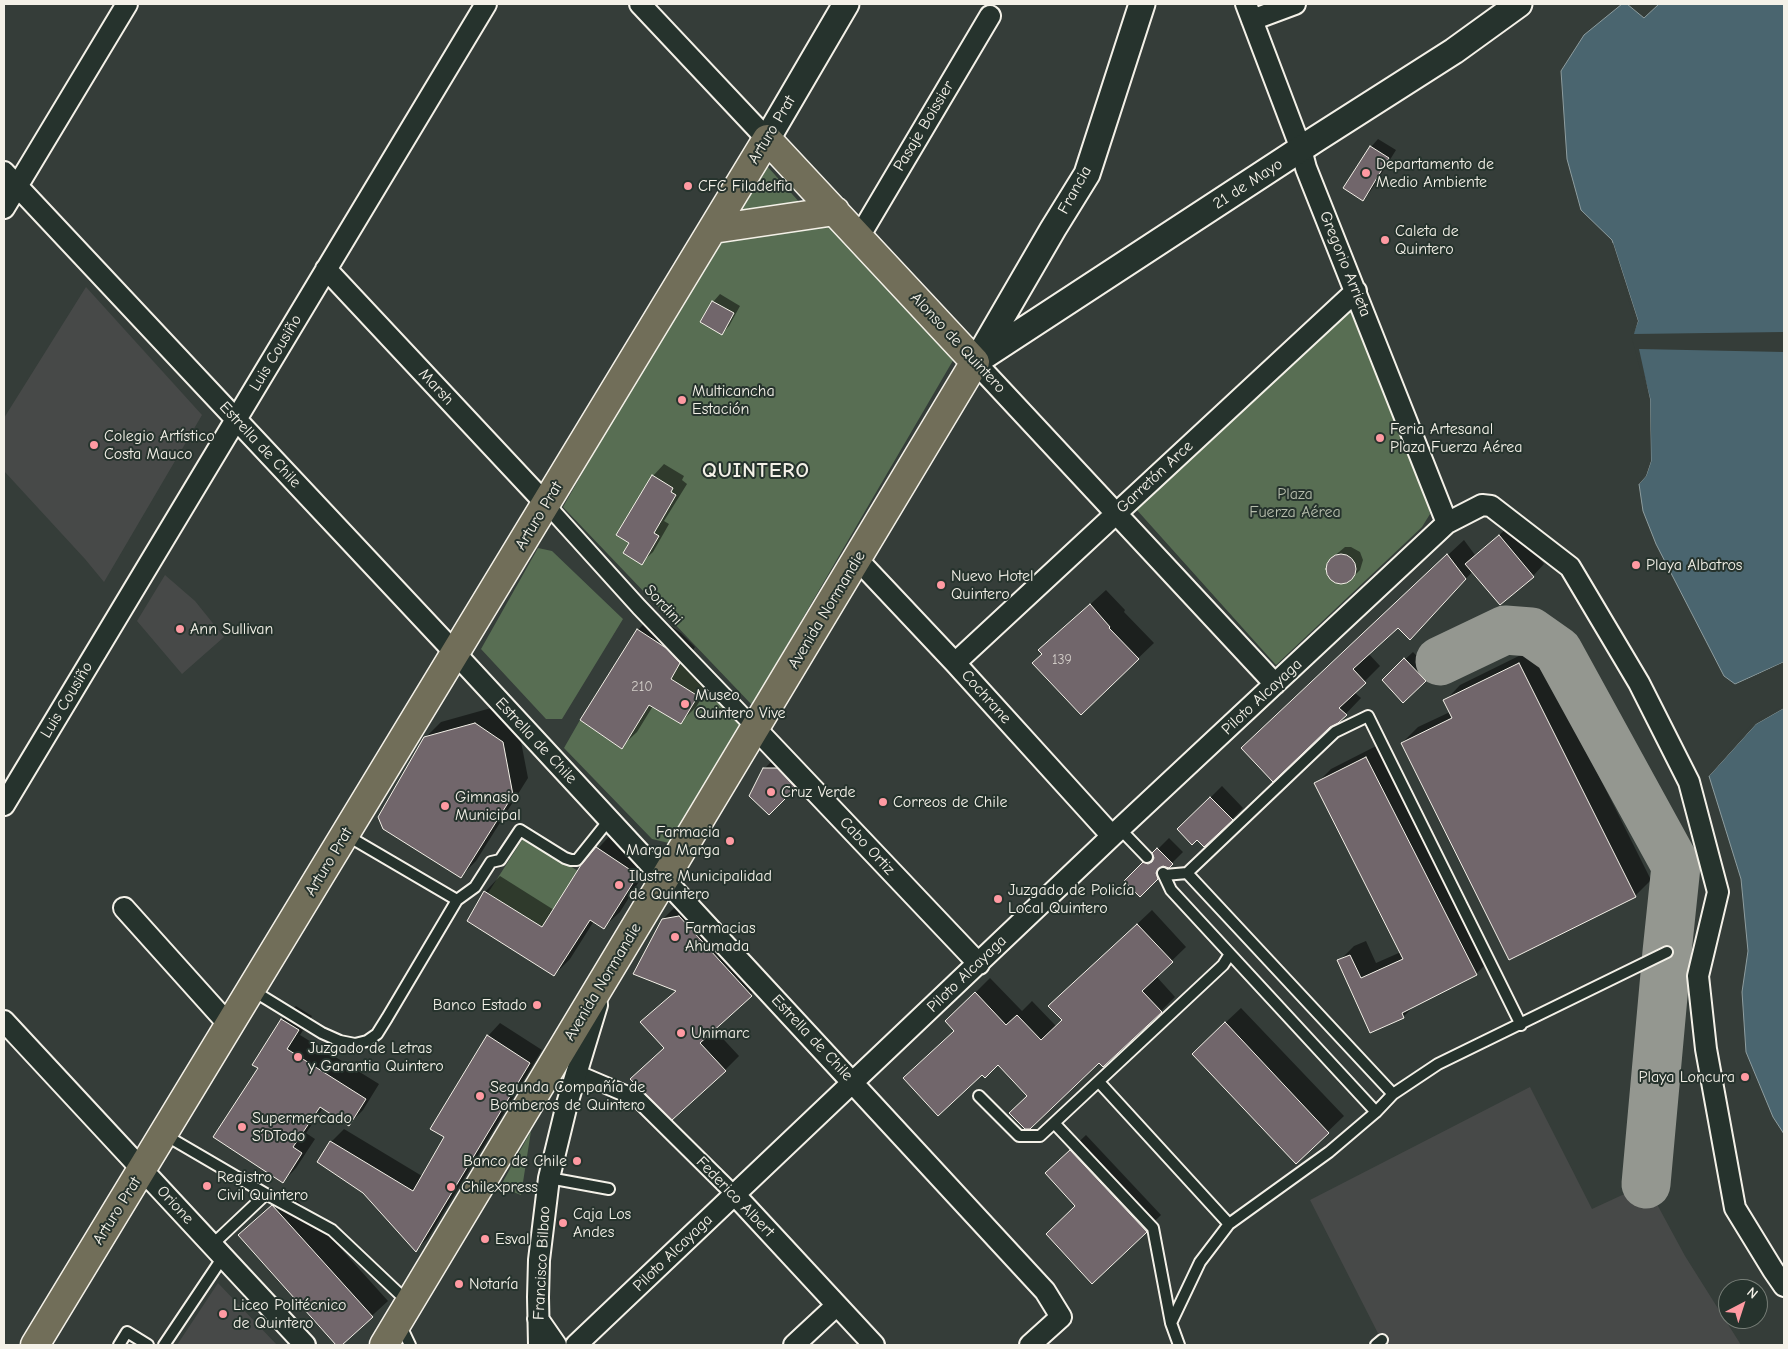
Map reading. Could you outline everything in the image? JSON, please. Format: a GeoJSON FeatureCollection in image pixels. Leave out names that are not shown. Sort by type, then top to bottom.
{"type":"FeatureCollection","features":[{"type":"Feature","properties":{"kind":"main road","name":"Alonso de Quintero"},"geometry":{"type":"LineString","coordinates":[[767,139],[975,362]]}},
{"type":"Feature","properties":{"kind":"main road","name":"Arturo Prat"},"geometry":{"type":"LineString","coordinates":[[35,1345],[767,139]]}},
{"type":"Feature","properties":{"kind":"main road"},"geometry":{"type":"LineString","coordinates":[[713,229],[835,211]]}},
{"type":"Feature","properties":{"kind":"main road","name":"Avenida Normandie"},"geometry":{"type":"LineString","coordinates":[[384,1345],[406,1324],[604,979],[975,362]]}},
{"type":"Feature","properties":{"kind":"street"},"geometry":{"type":"LineString","coordinates":[[4,208],[10,179],[126,4]]}},
{"type":"Feature","properties":{"kind":"street","name":"Luis Cousiño"},"geometry":{"type":"LineString","coordinates":[[4,804],[486,4]]}},
{"type":"Feature","properties":{"kind":"street","name":"Alonso de Quintero"},"geometry":{"type":"LineString","coordinates":[[640,4],[767,139]]}},
{"type":"Feature","properties":{"kind":"street","name":"Arturo Prat"},"geometry":{"type":"LineString","coordinates":[[767,139],[846,4]]}},
{"type":"Feature","properties":{"kind":"street","name":"Francia"},"geometry":{"type":"LineString","coordinates":[[975,362],[1087,174],[1142,4]]}},
{"type":"Feature","properties":{"kind":"street"},"geometry":{"type":"LineString","coordinates":[[1249,12],[1295,4]]}},
{"type":"Feature","properties":{"kind":"street","name":"21 de Mayo"},"geometry":{"type":"LineString","coordinates":[[975,362],[1454,51],[1519,4]]}},
{"type":"Feature","properties":{"kind":"street","name":"Gregorio Arrieta"},"geometry":{"type":"LineString","coordinates":[[1249,12],[1301,149],[1306,168],[1447,523]]}},
{"type":"Feature","properties":{"kind":"street","name":"Pasaje Boissier"},"geometry":{"type":"LineString","coordinates":[[859,237],[990,16]]}},
{"type":"Feature","properties":{"kind":"street","name":"Estrella de Chile"},"geometry":{"type":"LineString","coordinates":[[10,179],[455,654],[1045,1291],[1061,1317],[1032,1345]]}},
{"type":"Feature","properties":{"kind":"street","name":"Marsh"},"geometry":{"type":"LineString","coordinates":[[326,269],[546,504]]}},
{"type":"Feature","properties":{"kind":"street","name":"Garretón Arce"},"geometry":{"type":"LineString","coordinates":[[956,663],[1356,292]]}},
{"type":"Feature","properties":{"kind":"street","name":"Alonso de Quintero"},"geometry":{"type":"LineString","coordinates":[[975,362],[1117,512],[1275,684]]}},
{"type":"Feature","properties":{"kind":"street","name":"Sordini"},"geometry":{"type":"LineString","coordinates":[[546,504],[639,606],[755,728]]}},
{"type":"Feature","properties":{"kind":"street","name":"Piloto Alcayaga"},"geometry":{"type":"LineString","coordinates":[[576,1345],[1116,833],[1447,523],[1482,505],[1491,506],[1570,567],[1639,683],[1689,782],[1718,892],[1698,976],[1706,1049],[1735,1208],[1772,1270],[1784,1286]]}},
{"type":"Feature","properties":{"kind":"street","name":"Cochrane"},"geometry":{"type":"LineString","coordinates":[[857,559],[1116,833]]}},
{"type":"Feature","properties":{"kind":"street","name":"Cabo Ortiz"},"geometry":{"type":"LineString","coordinates":[[755,728],[978,964]]}},
{"type":"Feature","properties":{"kind":"street"},"geometry":{"type":"LineString","coordinates":[[124,908],[230,1026]]}},
{"type":"Feature","properties":{"kind":"street","name":"Francisco Bilbao"},"geometry":{"type":"LineString","coordinates":[[539,1345],[539,1260],[549,1178],[558,1136],[604,979]]}},
{"type":"Feature","properties":{"kind":"street","name":"Orione"},"geometry":{"type":"LineString","coordinates":[[4,1021],[305,1345]]}},
{"type":"Feature","properties":{"kind":"street","name":"Federico Albert"},"geometry":{"type":"LineString","coordinates":[[577,1073],[638,1099],[734,1194],[874,1345]]}},
{"type":"Feature","properties":{"kind":"street"},"geometry":{"type":"LineString","coordinates":[[794,1345],[837,1305]]}},
{"type":"Feature","properties":{"kind":"street"},"geometry":{"type":"LineString","coordinates":[[538,1319],[556,1345]]}},
{"type":"Feature","properties":{"kind":"lane"},"geometry":{"type":"LineString","coordinates":[[1376,1112],[1171,890],[1164,874],[1187,874],[1335,732],[1368,716],[1521,1025]]}},
{"type":"Feature","properties":{"kind":"lane"},"geometry":{"type":"LineString","coordinates":[[252,990],[322,1033],[340,1041],[355,1044],[367,1041],[377,1034],[457,900],[475,887],[491,862],[500,860],[520,830],[565,858],[577,860],[609,820]]}},
{"type":"Feature","properties":{"kind":"lane"},"geometry":{"type":"LineString","coordinates":[[1116,833],[1147,857]]}},
{"type":"Feature","properties":{"kind":"lane"},"geometry":{"type":"LineString","coordinates":[[345,835],[457,900]]}},
{"type":"Feature","properties":{"kind":"lane"},"geometry":{"type":"LineString","coordinates":[[1187,874],[1393,1094]]}},
{"type":"Feature","properties":{"kind":"lane"},"geometry":{"type":"LineString","coordinates":[[1171,1323],[1200,1262],[1229,1224],[1329,1152],[1376,1112],[1393,1094],[1438,1064],[1667,952]]}},
{"type":"Feature","properties":{"kind":"lane"},"geometry":{"type":"LineString","coordinates":[[979,1096],[1019,1136],[1040,1136],[1223,965],[1230,954]]}},
{"type":"Feature","properties":{"kind":"lane"},"geometry":{"type":"LineString","coordinates":[[1099,1082],[1229,1224]]}},
{"type":"Feature","properties":{"kind":"lane"},"geometry":{"type":"LineString","coordinates":[[1054,1123],[1152,1228],[1171,1323],[1179,1345]]}},
{"type":"Feature","properties":{"kind":"lane"},"geometry":{"type":"LineString","coordinates":[[164,1134],[332,1230],[406,1324]]}},
{"type":"Feature","properties":{"kind":"lane"},"geometry":{"type":"LineString","coordinates":[[549,1178],[609,1189]]}},
{"type":"Feature","properties":{"kind":"lane"},"geometry":{"type":"LineString","coordinates":[[164,1345],[218,1251],[266,1194]]}},
{"type":"Feature","properties":{"kind":"lane"},"geometry":{"type":"LineString","coordinates":[[119,1345],[126,1332],[148,1345]]}},
{"type":"Feature","properties":{"kind":"shaded area","name":"Colegio Artístico Costa Mauco"},"geometry":{"type":"Polygon","coordinates":[[[86,287],[202,415],[104,582],[4,471],[4,418],[86,287]]]}},
{"type":"Feature","properties":{"kind":"shaded area","name":"Ann Sullivan"},"geometry":{"type":"Polygon","coordinates":[[[165,575],[195,601],[224,637],[182,674],[137,621],[165,575]]]}},
{"type":"Feature","properties":{"kind":"shaded area"},"geometry":{"type":"Polygon","coordinates":[[[1530,1087],[1592,1209],[1646,1184],[1685,1256],[1718,1308],[1718,1329],[1731,1329],[1741,1345],[1384,1345],[1310,1200],[1530,1087]]]}},
{"type":"Feature","properties":{"kind":"shaded area","name":"Liceo Politécnico de Quintero"},"geometry":{"type":"Polygon","coordinates":[[[218,1283],[277,1345],[177,1345],[218,1283]]]}},
{"type":"Feature","properties":{"kind":"green space"},"geometry":{"type":"Polygon","coordinates":[[[767,166],[801,204],[741,210],[767,166]]]}},
{"type":"Feature","properties":{"kind":"green space"},"geometry":{"type":"Polygon","coordinates":[[[825,218],[955,357],[752,705],[563,507],[717,237],[825,218]]]}},
{"type":"Feature","properties":{"kind":"green space","name":"Plaza Fuerza Aérea"},"geometry":{"type":"Polygon","coordinates":[[[1348,306],[1427,498],[1430,514],[1422,527],[1276,665],[1136,509],[1348,306]]]}},
{"type":"Feature","properties":{"kind":"green space"},"geometry":{"type":"Polygon","coordinates":[[[538,548],[552,551],[623,619],[562,719],[546,719],[481,649],[538,548]]]}},
{"type":"Feature","properties":{"kind":"green space"},"geometry":{"type":"Polygon","coordinates":[[[681,662],[743,722],[669,843],[652,839],[564,748],[580,720],[622,749],[649,705],[681,724],[698,696],[671,679],[681,662]]]}},
{"type":"Feature","properties":{"kind":"green space"},"geometry":{"type":"Polygon","coordinates":[[[524,837],[578,871],[542,927],[488,893],[524,837]]]}},
{"type":"Feature","properties":{"kind":"green space"},"geometry":{"type":"Polygon","coordinates":[[[531,1131],[521,1195],[500,1187],[531,1131]]]}},
{"type":"Feature","properties":{"kind":"water"},"geometry":{"type":"Polygon","coordinates":[[[1622,4],[1627,4],[1644,18],[1659,4],[1784,4],[1784,662],[1735,684],[1724,676],[1656,544],[1643,511],[1639,484],[1646,476],[1651,461],[1650,399],[1633,334],[1638,321],[1612,240],[1581,210],[1567,159],[1561,71],[1584,35],[1622,4]]]}},
{"type":"Feature","properties":{"kind":"water"},"geometry":{"type":"Polygon","coordinates":[[[1784,708],[1784,1134],[1773,1117],[1746,1052],[1742,992],[1748,951],[1741,879],[1709,776],[1756,724],[1784,708]]]}},
{"type":"Feature","properties":{"kind":"pier"},"geometry":{"type":"Polygon","coordinates":[[[1613,243],[1638,321],[1634,334],[1784,332],[1784,352],[1639,349],[1650,399],[1651,461],[1646,476],[1639,484],[1637,484],[1643,475],[1648,460],[1648,399],[1631,335],[1635,321],[1611,244],[1613,243]]]}},
{"type":"Feature","properties":{"kind":"pier"},"geometry":{"type":"Polygon","coordinates":[[[1784,662],[1784,664],[1736,687],[1733,686],[1784,662]]]}},
{"type":"Feature","properties":{"kind":"pier"},"geometry":{"type":"Polygon","coordinates":[[[1784,706],[1784,708],[1756,724],[1709,776],[1708,773],[1754,722],[1784,706]]]}},
{"type":"Feature","properties":{"kind":"building","name":"Departamento de Medio Ambiente"},"geometry":{"type":"Polygon","coordinates":[[[1370,146],[1389,158],[1363,201],[1343,188],[1370,146]]]}},
{"type":"Feature","properties":{"kind":"building"},"geometry":{"type":"Polygon","coordinates":[[[712,301],[734,313],[722,335],[700,322],[712,301]]]}},
{"type":"Feature","properties":{"kind":"building"},"geometry":{"type":"Polygon","coordinates":[[[652,475],[673,488],[671,492],[676,495],[654,533],[659,536],[642,565],[623,553],[629,543],[616,535],[652,475]]]}},
{"type":"Feature","properties":{"kind":"building"},"geometry":{"type":"Polygon","coordinates":[[[1499,535],[1534,577],[1500,605],[1465,564],[1499,535]]]}},
{"type":"Feature","properties":{"kind":"building"},"geometry":{"type":"Polygon","coordinates":[[[1341,554],[1352,558],[1356,569],[1352,580],[1341,584],[1330,580],[1326,569],[1330,558],[1341,554]]]}},
{"type":"Feature","properties":{"kind":"building"},"geometry":{"type":"Polygon","coordinates":[[[1447,554],[1466,579],[1410,640],[1398,628],[1353,669],[1366,683],[1339,708],[1347,715],[1330,727],[1273,782],[1241,748],[1447,554]]]}},
{"type":"Feature","properties":{"kind":"building"},"geometry":{"type":"Polygon","coordinates":[[[1090,604],[1109,628],[1139,659],[1081,715],[1032,663],[1042,654],[1038,650],[1090,604]]]}},
{"type":"Feature","properties":{"kind":"building"},"geometry":{"type":"Polygon","coordinates":[[[637,629],[666,648],[680,663],[671,679],[698,696],[681,724],[649,705],[622,749],[580,720],[637,629]]]}},
{"type":"Feature","properties":{"kind":"building"},"geometry":{"type":"Polygon","coordinates":[[[1404,658],[1426,681],[1403,703],[1382,680],[1404,658]]]}},
{"type":"Feature","properties":{"kind":"building"},"geometry":{"type":"Polygon","coordinates":[[[1519,663],[1636,897],[1509,960],[1401,743],[1452,718],[1443,700],[1519,663]]]}},
{"type":"Feature","properties":{"kind":"building","name":"Gimnasio Municipal"},"geometry":{"type":"Polygon","coordinates":[[[475,723],[503,742],[513,795],[461,878],[383,829],[378,817],[424,737],[475,723]]]}},
{"type":"Feature","properties":{"kind":"building"},"geometry":{"type":"Polygon","coordinates":[[[1366,757],[1477,975],[1402,1013],[1404,1018],[1370,1033],[1337,960],[1350,955],[1361,978],[1403,959],[1314,783],[1366,757]]]}},
{"type":"Feature","properties":{"kind":"building","name":"Cruz Verde"},"geometry":{"type":"Polygon","coordinates":[[[763,768],[777,768],[796,788],[769,815],[749,796],[763,768]]]}},
{"type":"Feature","properties":{"kind":"building"},"geometry":{"type":"Polygon","coordinates":[[[1210,797],[1233,820],[1204,847],[1197,840],[1192,845],[1177,829],[1210,797]]]}},
{"type":"Feature","properties":{"kind":"building"},"geometry":{"type":"Polygon","coordinates":[[[596,847],[638,875],[604,929],[590,920],[554,976],[467,921],[484,891],[542,927],[581,865],[596,847]]]}},
{"type":"Feature","properties":{"kind":"building"},"geometry":{"type":"Polygon","coordinates":[[[1157,848],[1173,864],[1169,868],[1163,866],[1158,869],[1156,873],[1158,879],[1140,897],[1124,881],[1143,862],[1148,864],[1152,862],[1154,858],[1152,853],[1157,848]]]}},
{"type":"Feature","properties":{"kind":"building","name":"Unimarc"},"geometry":{"type":"Polygon","coordinates":[[[679,916],[752,996],[700,1043],[726,1071],[672,1120],[630,1079],[664,1048],[640,1022],[676,991],[633,974],[662,919],[679,916]]]}},
{"type":"Feature","properties":{"kind":"building"},"geometry":{"type":"Polygon","coordinates":[[[1137,924],[1173,962],[1142,991],[1162,1012],[1103,1067],[1099,1063],[1030,1129],[1025,1129],[1009,1113],[1027,1096],[998,1065],[985,1078],[982,1075],[938,1116],[903,1078],[954,1031],[945,1021],[975,992],[1006,1025],[1017,1015],[1041,1040],[1062,1020],[1048,1006],[1137,924]]]}},
{"type":"Feature","properties":{"kind":"building"},"geometry":{"type":"Polygon","coordinates":[[[281,1019],[299,1030],[287,1049],[366,1099],[349,1126],[320,1107],[293,1147],[302,1153],[283,1183],[213,1137],[258,1068],[252,1065],[281,1019]]]}},
{"type":"Feature","properties":{"kind":"building"},"geometry":{"type":"Polygon","coordinates":[[[1225,1022],[1329,1133],[1296,1164],[1192,1054],[1225,1022]]]}},
{"type":"Feature","properties":{"kind":"building"},"geometry":{"type":"Polygon","coordinates":[[[487,1035],[530,1063],[416,1252],[363,1193],[317,1162],[330,1141],[413,1191],[444,1137],[430,1129],[487,1035]]]}},
{"type":"Feature","properties":{"kind":"building"},"geometry":{"type":"Polygon","coordinates":[[[1070,1150],[1147,1232],[1092,1284],[1046,1234],[1075,1206],[1045,1173],[1070,1150]]]}},
{"type":"Feature","properties":{"kind":"building"},"geometry":{"type":"Polygon","coordinates":[[[272,1205],[373,1317],[342,1345],[336,1345],[238,1235],[272,1205]]]}},
{"type":"Feature","properties":{"kind":"taxiway"},"geometry":{"type":"LineString","coordinates":[[1440,661],[1505,630],[1531,632],[1558,651],[1676,866],[1646,1184]]}},
{"type":"Feature","properties":{"kind":"place","name":"Departamento de Medio Ambiente"},"geometry":{"type":"Point","coordinates":[1366,173]}},
{"type":"Feature","properties":{"kind":"place","name":"CFC Filadelfia"},"geometry":{"type":"Point","coordinates":[688,186]}},
{"type":"Feature","properties":{"kind":"place","name":"Caleta de Quintero"},"geometry":{"type":"Point","coordinates":[1385,240]}},
{"type":"Feature","properties":{"kind":"place","name":"Multicancha Estación"},"geometry":{"type":"Point","coordinates":[682,400]}},
{"type":"Feature","properties":{"kind":"place","name":"Feria Artesanal Plaza Fuerza Aérea"},"geometry":{"type":"Point","coordinates":[1380,438]}},
{"type":"Feature","properties":{"kind":"place","name":"Colegio Artístico Costa Mauco"},"geometry":{"type":"Point","coordinates":[94,445]}},
{"type":"Feature","properties":{"kind":"place","name":"Playa Albatros"},"geometry":{"type":"Point","coordinates":[1636,565]}},
{"type":"Feature","properties":{"kind":"place","name":"Nuevo Hotel Quintero"},"geometry":{"type":"Point","coordinates":[941,585]}},
{"type":"Feature","properties":{"kind":"place","name":"Ann Sullivan"},"geometry":{"type":"Point","coordinates":[180,629]}},
{"type":"Feature","properties":{"kind":"place","name":"Museo Quintero Vive"},"geometry":{"type":"Point","coordinates":[685,704]}},
{"type":"Feature","properties":{"kind":"place","name":"Cruz Verde"},"geometry":{"type":"Point","coordinates":[771,792]}},
{"type":"Feature","properties":{"kind":"place","name":"Correos de Chile"},"geometry":{"type":"Point","coordinates":[883,802]}},
{"type":"Feature","properties":{"kind":"place","name":"Gimnasio Municipal"},"geometry":{"type":"Point","coordinates":[445,806]}},
{"type":"Feature","properties":{"kind":"place","name":"Farmacia Marga Marga"},"geometry":{"type":"Point","coordinates":[730,841]}},
{"type":"Feature","properties":{"kind":"place","name":"Ilustre Municipalidad de Quintero"},"geometry":{"type":"Point","coordinates":[619,885]}},
{"type":"Feature","properties":{"kind":"place","name":"Juzgado de Policía Local Quintero"},"geometry":{"type":"Point","coordinates":[998,899]}},
{"type":"Feature","properties":{"kind":"place","name":"Farmacias Ahumada"},"geometry":{"type":"Point","coordinates":[675,937]}},
{"type":"Feature","properties":{"kind":"place","name":"Banco Estado"},"geometry":{"type":"Point","coordinates":[537,1005]}},
{"type":"Feature","properties":{"kind":"place","name":"Unimarc"},"geometry":{"type":"Point","coordinates":[681,1033]}},
{"type":"Feature","properties":{"kind":"place","name":"Juzgado de Letras y Garantia Quintero"},"geometry":{"type":"Point","coordinates":[298,1057]}},
{"type":"Feature","properties":{"kind":"place","name":"Playa Loncura"},"geometry":{"type":"Point","coordinates":[1745,1077]}},
{"type":"Feature","properties":{"kind":"place","name":"Segunda Compañía de Bomberos de Quintero"},"geometry":{"type":"Point","coordinates":[480,1096]}},
{"type":"Feature","properties":{"kind":"place","name":"Supermercado S´DTodo"},"geometry":{"type":"Point","coordinates":[242,1127]}},
{"type":"Feature","properties":{"kind":"place","name":"Banco de Chile"},"geometry":{"type":"Point","coordinates":[577,1161]}},
{"type":"Feature","properties":{"kind":"place","name":"Registro Civil Quintero"},"geometry":{"type":"Point","coordinates":[207,1186]}},
{"type":"Feature","properties":{"kind":"place","name":"Chilexpress"},"geometry":{"type":"Point","coordinates":[451,1187]}},
{"type":"Feature","properties":{"kind":"place","name":"Caja Los Andes"},"geometry":{"type":"Point","coordinates":[563,1223]}},
{"type":"Feature","properties":{"kind":"place","name":"Esval"},"geometry":{"type":"Point","coordinates":[485,1239]}},
{"type":"Feature","properties":{"kind":"place","name":"Notaría"},"geometry":{"type":"Point","coordinates":[459,1284]}},
{"type":"Feature","properties":{"kind":"place","name":"Liceo Politécnico de Quintero"},"geometry":{"type":"Point","coordinates":[223,1314]}},
{"type":"Feature","properties":{"kind":"district","name":"QUINTERO"},"geometry":{"type":"Point","coordinates":[756,471]}}]}
